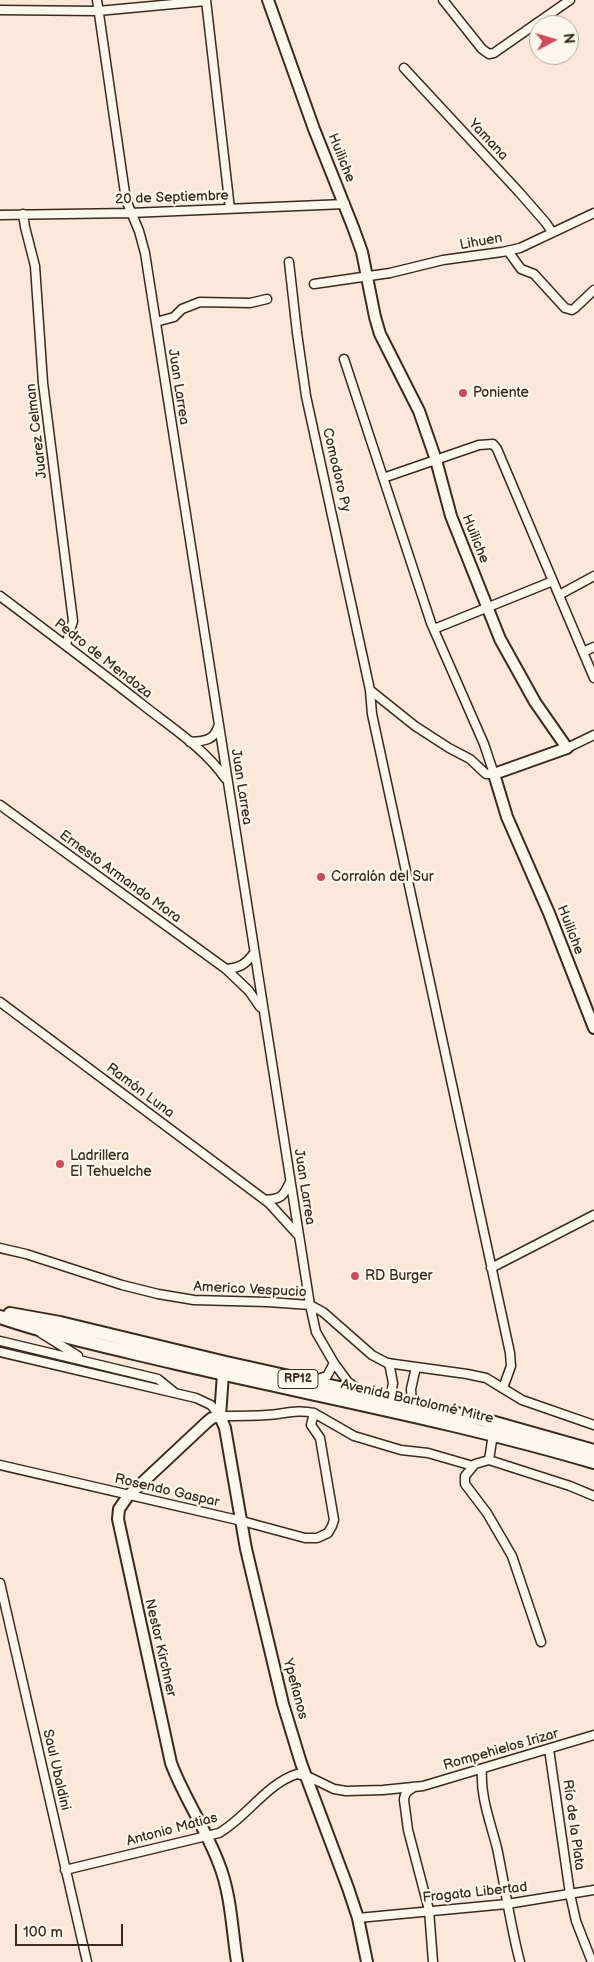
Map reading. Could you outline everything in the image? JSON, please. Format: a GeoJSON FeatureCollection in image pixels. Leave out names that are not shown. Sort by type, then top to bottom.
{"type":"FeatureCollection","features":[{"type":"Feature","properties":{"kind":"main road","name":"Avenida Bartolomé Mitre"},"geometry":{"type":"LineString","coordinates":[[0,1315],[33,1328],[224,1374],[474,1429],[594,1462]]}},
{"type":"Feature","properties":{"kind":"main road","name":"Avenida Bartolomé Mitre"},"geometry":{"type":"LineString","coordinates":[[0,1315],[22,1315],[60,1323],[516,1428],[594,1451]]}},
{"type":"Feature","properties":{"kind":"street","name":"Juan Larrea"},"geometry":{"type":"LineString","coordinates":[[97,0],[126,200],[139,231],[145,253],[310,1305],[316,1332],[334,1363],[348,1382],[362,1393]]}},
{"type":"Feature","properties":{"kind":"street"},"geometry":{"type":"LineString","coordinates":[[0,10],[98,11],[206,0],[230,208]]}},
{"type":"Feature","properties":{"kind":"street","name":"Huiliche"},"geometry":{"type":"LineString","coordinates":[[268,0],[314,129],[345,204],[362,252],[380,334],[413,397],[436,460],[451,516],[500,639],[535,702],[566,748]]}},
{"type":"Feature","properties":{"kind":"street"},"geometry":{"type":"LineString","coordinates":[[443,0],[482,49],[490,54],[570,0]]}},
{"type":"Feature","properties":{"kind":"street","name":"Yamana"},"geometry":{"type":"LineString","coordinates":[[404,68],[519,192],[552,232]]}},
{"type":"Feature","properties":{"kind":"street","name":"20 de Septiembre"},"geometry":{"type":"LineString","coordinates":[[0,215],[130,213],[345,204]]}},
{"type":"Feature","properties":{"kind":"street","name":"Juarez Celman"},"geometry":{"type":"LineString","coordinates":[[23,214],[35,266],[43,383],[73,621],[66,645]]}},
{"type":"Feature","properties":{"kind":"street","name":"Lihuen"},"geometry":{"type":"LineString","coordinates":[[314,284],[390,273],[443,260],[456,260],[508,251],[520,248],[593,215]]}},
{"type":"Feature","properties":{"kind":"street"},"geometry":{"type":"LineString","coordinates":[[508,251],[521,269],[534,274],[565,308],[572,310],[594,290]]}},
{"type":"Feature","properties":{"kind":"street","name":"Comodoro Py"},"geometry":{"type":"LineString","coordinates":[[290,262],[306,396],[361,642],[372,714],[510,1353],[510,1366],[503,1388]]}},
{"type":"Feature","properties":{"kind":"street"},"geometry":{"type":"LineString","coordinates":[[156,322],[174,317],[182,309],[200,302],[250,303],[267,299]]}},
{"type":"Feature","properties":{"kind":"street"},"geometry":{"type":"LineString","coordinates":[[344,359],[382,478],[434,629],[484,744],[494,774]]}},
{"type":"Feature","properties":{"kind":"street"},"geometry":{"type":"LineString","coordinates":[[382,478],[479,445],[493,444],[497,449],[594,678]]}},
{"type":"Feature","properties":{"kind":"street"},"geometry":{"type":"LineString","coordinates":[[559,595],[594,576]]}},
{"type":"Feature","properties":{"kind":"street"},"geometry":{"type":"LineString","coordinates":[[434,629],[553,581]]}},
{"type":"Feature","properties":{"kind":"street","name":"Pedro de Mendoza"},"geometry":{"type":"LineString","coordinates":[[0,596],[190,742],[214,763],[227,781]]}},
{"type":"Feature","properties":{"kind":"street"},"geometry":{"type":"LineString","coordinates":[[583,652],[594,647]]}},
{"type":"Feature","properties":{"kind":"street"},"geometry":{"type":"LineString","coordinates":[[368,685],[415,726],[470,759],[486,774],[494,774],[566,748],[594,735]]}},
{"type":"Feature","properties":{"kind":"street"},"geometry":{"type":"LineString","coordinates":[[190,742],[208,740],[216,734],[218,725]]}},
{"type":"Feature","properties":{"kind":"street","name":"Huiliche"},"geometry":{"type":"LineString","coordinates":[[494,774],[507,817],[549,913],[594,1028]]}},
{"type":"Feature","properties":{"kind":"street","name":"Ernesto Armando Mora"},"geometry":{"type":"LineString","coordinates":[[0,805],[226,969],[257,1002],[264,1017]]}},
{"type":"Feature","properties":{"kind":"street"},"geometry":{"type":"LineString","coordinates":[[226,969],[236,968],[247,963],[254,953]]}},
{"type":"Feature","properties":{"kind":"street","name":"Ramón Luna"},"geometry":{"type":"LineString","coordinates":[[0,1002],[265,1200],[299,1236]]}},
{"type":"Feature","properties":{"kind":"street"},"geometry":{"type":"LineString","coordinates":[[265,1200],[276,1199],[285,1194],[290,1182]]}},
{"type":"Feature","properties":{"kind":"street"},"geometry":{"type":"LineString","coordinates":[[491,1268],[594,1215]]}},
{"type":"Feature","properties":{"kind":"street","name":"Americo Vespucio"},"geometry":{"type":"LineString","coordinates":[[0,1248],[26,1254],[122,1285],[158,1294],[194,1300],[310,1305],[323,1312],[367,1352],[389,1363],[480,1376],[522,1400],[594,1424]]}},
{"type":"Feature","properties":{"kind":"street"},"geometry":{"type":"LineString","coordinates":[[33,1328],[88,1362]]}},
{"type":"Feature","properties":{"kind":"street"},"geometry":{"type":"LineString","coordinates":[[0,1340],[158,1380],[175,1393]]}},
{"type":"Feature","properties":{"kind":"street"},"geometry":{"type":"LineString","coordinates":[[0,1352],[204,1401],[211,1405],[220,1416]]}},
{"type":"Feature","properties":{"kind":"street"},"geometry":{"type":"LineString","coordinates":[[306,1381],[321,1379],[327,1376],[334,1363]]}},
{"type":"Feature","properties":{"kind":"street"},"geometry":{"type":"LineString","coordinates":[[389,1363],[393,1383],[390,1400]]}},
{"type":"Feature","properties":{"kind":"street"},"geometry":{"type":"LineString","coordinates":[[412,1404],[411,1389],[416,1367]]}},
{"type":"Feature","properties":{"kind":"street"},"geometry":{"type":"LineString","coordinates":[[220,1416],[224,1374]]}},
{"type":"Feature","properties":{"kind":"street"},"geometry":{"type":"LineString","coordinates":[[220,1416],[268,1415],[299,1410],[314,1413],[354,1436],[401,1450],[428,1454],[473,1466]]}},
{"type":"Feature","properties":{"kind":"street","name":"Rosendo Gaspar"},"geometry":{"type":"LineString","coordinates":[[0,1465],[242,1521],[305,1538],[317,1538],[328,1533],[334,1520],[320,1438],[311,1426],[314,1413]]}},
{"type":"Feature","properties":{"kind":"street","name":"Nestor Kirchner"},"geometry":{"type":"LineString","coordinates":[[220,1416],[212,1418],[207,1422],[128,1496],[119,1509],[118,1519],[119,1532],[171,1763],[176,1777],[208,1836],[223,1875],[237,1962]]}},
{"type":"Feature","properties":{"kind":"street","name":"Ypefianos"},"geometry":{"type":"LineString","coordinates":[[220,1416],[225,1428],[246,1549],[283,1704],[358,1918],[367,1962]]}},
{"type":"Feature","properties":{"kind":"street"},"geometry":{"type":"LineString","coordinates":[[488,1460],[493,1434]]}},
{"type":"Feature","properties":{"kind":"street"},"geometry":{"type":"LineString","coordinates":[[541,1642],[512,1556],[488,1512],[465,1484],[467,1472],[481,1461],[488,1460],[570,1486],[594,1496]]}},
{"type":"Feature","properties":{"kind":"street","name":"Saul Ubaldini"},"geometry":{"type":"LineString","coordinates":[[0,1582],[87,1962]]}},
{"type":"Feature","properties":{"kind":"street","name":"Rompehielos Irizar"},"geometry":{"type":"LineString","coordinates":[[414,1787],[482,1769],[594,1735]]}},
{"type":"Feature","properties":{"kind":"street","name":"Río de la Plata"},"geometry":{"type":"LineString","coordinates":[[549,1749],[570,1894],[576,1921],[592,1962]]}},
{"type":"Feature","properties":{"kind":"street"},"geometry":{"type":"LineString","coordinates":[[482,1769],[480,1784],[482,1795],[497,1849],[520,1962]]}},
{"type":"Feature","properties":{"kind":"street","name":"Antonio Matias"},"geometry":{"type":"LineString","coordinates":[[65,1870],[219,1833],[289,1776],[297,1774],[307,1776]]}},
{"type":"Feature","properties":{"kind":"street"},"geometry":{"type":"LineString","coordinates":[[307,1776],[324,1785],[346,1791],[414,1787]]}},
{"type":"Feature","properties":{"kind":"street"},"geometry":{"type":"LineString","coordinates":[[414,1787],[407,1792],[404,1800],[408,1830],[429,1910],[433,1962]]}},
{"type":"Feature","properties":{"kind":"street","name":"Fragata Libertad"},"geometry":{"type":"LineString","coordinates":[[358,1918],[507,1904],[594,1890]]}},
{"type":"Feature","properties":{"kind":"place","name":"Poniente"},"geometry":{"type":"Point","coordinates":[463,393]}},
{"type":"Feature","properties":{"kind":"place","name":"Corralón del Sur"},"geometry":{"type":"Point","coordinates":[321,877]}},
{"type":"Feature","properties":{"kind":"place","name":"Ladrillera El Tehuelche"},"geometry":{"type":"Point","coordinates":[60,1164]}},
{"type":"Feature","properties":{"kind":"place","name":"RD Burger"},"geometry":{"type":"Point","coordinates":[355,1276]}}]}
